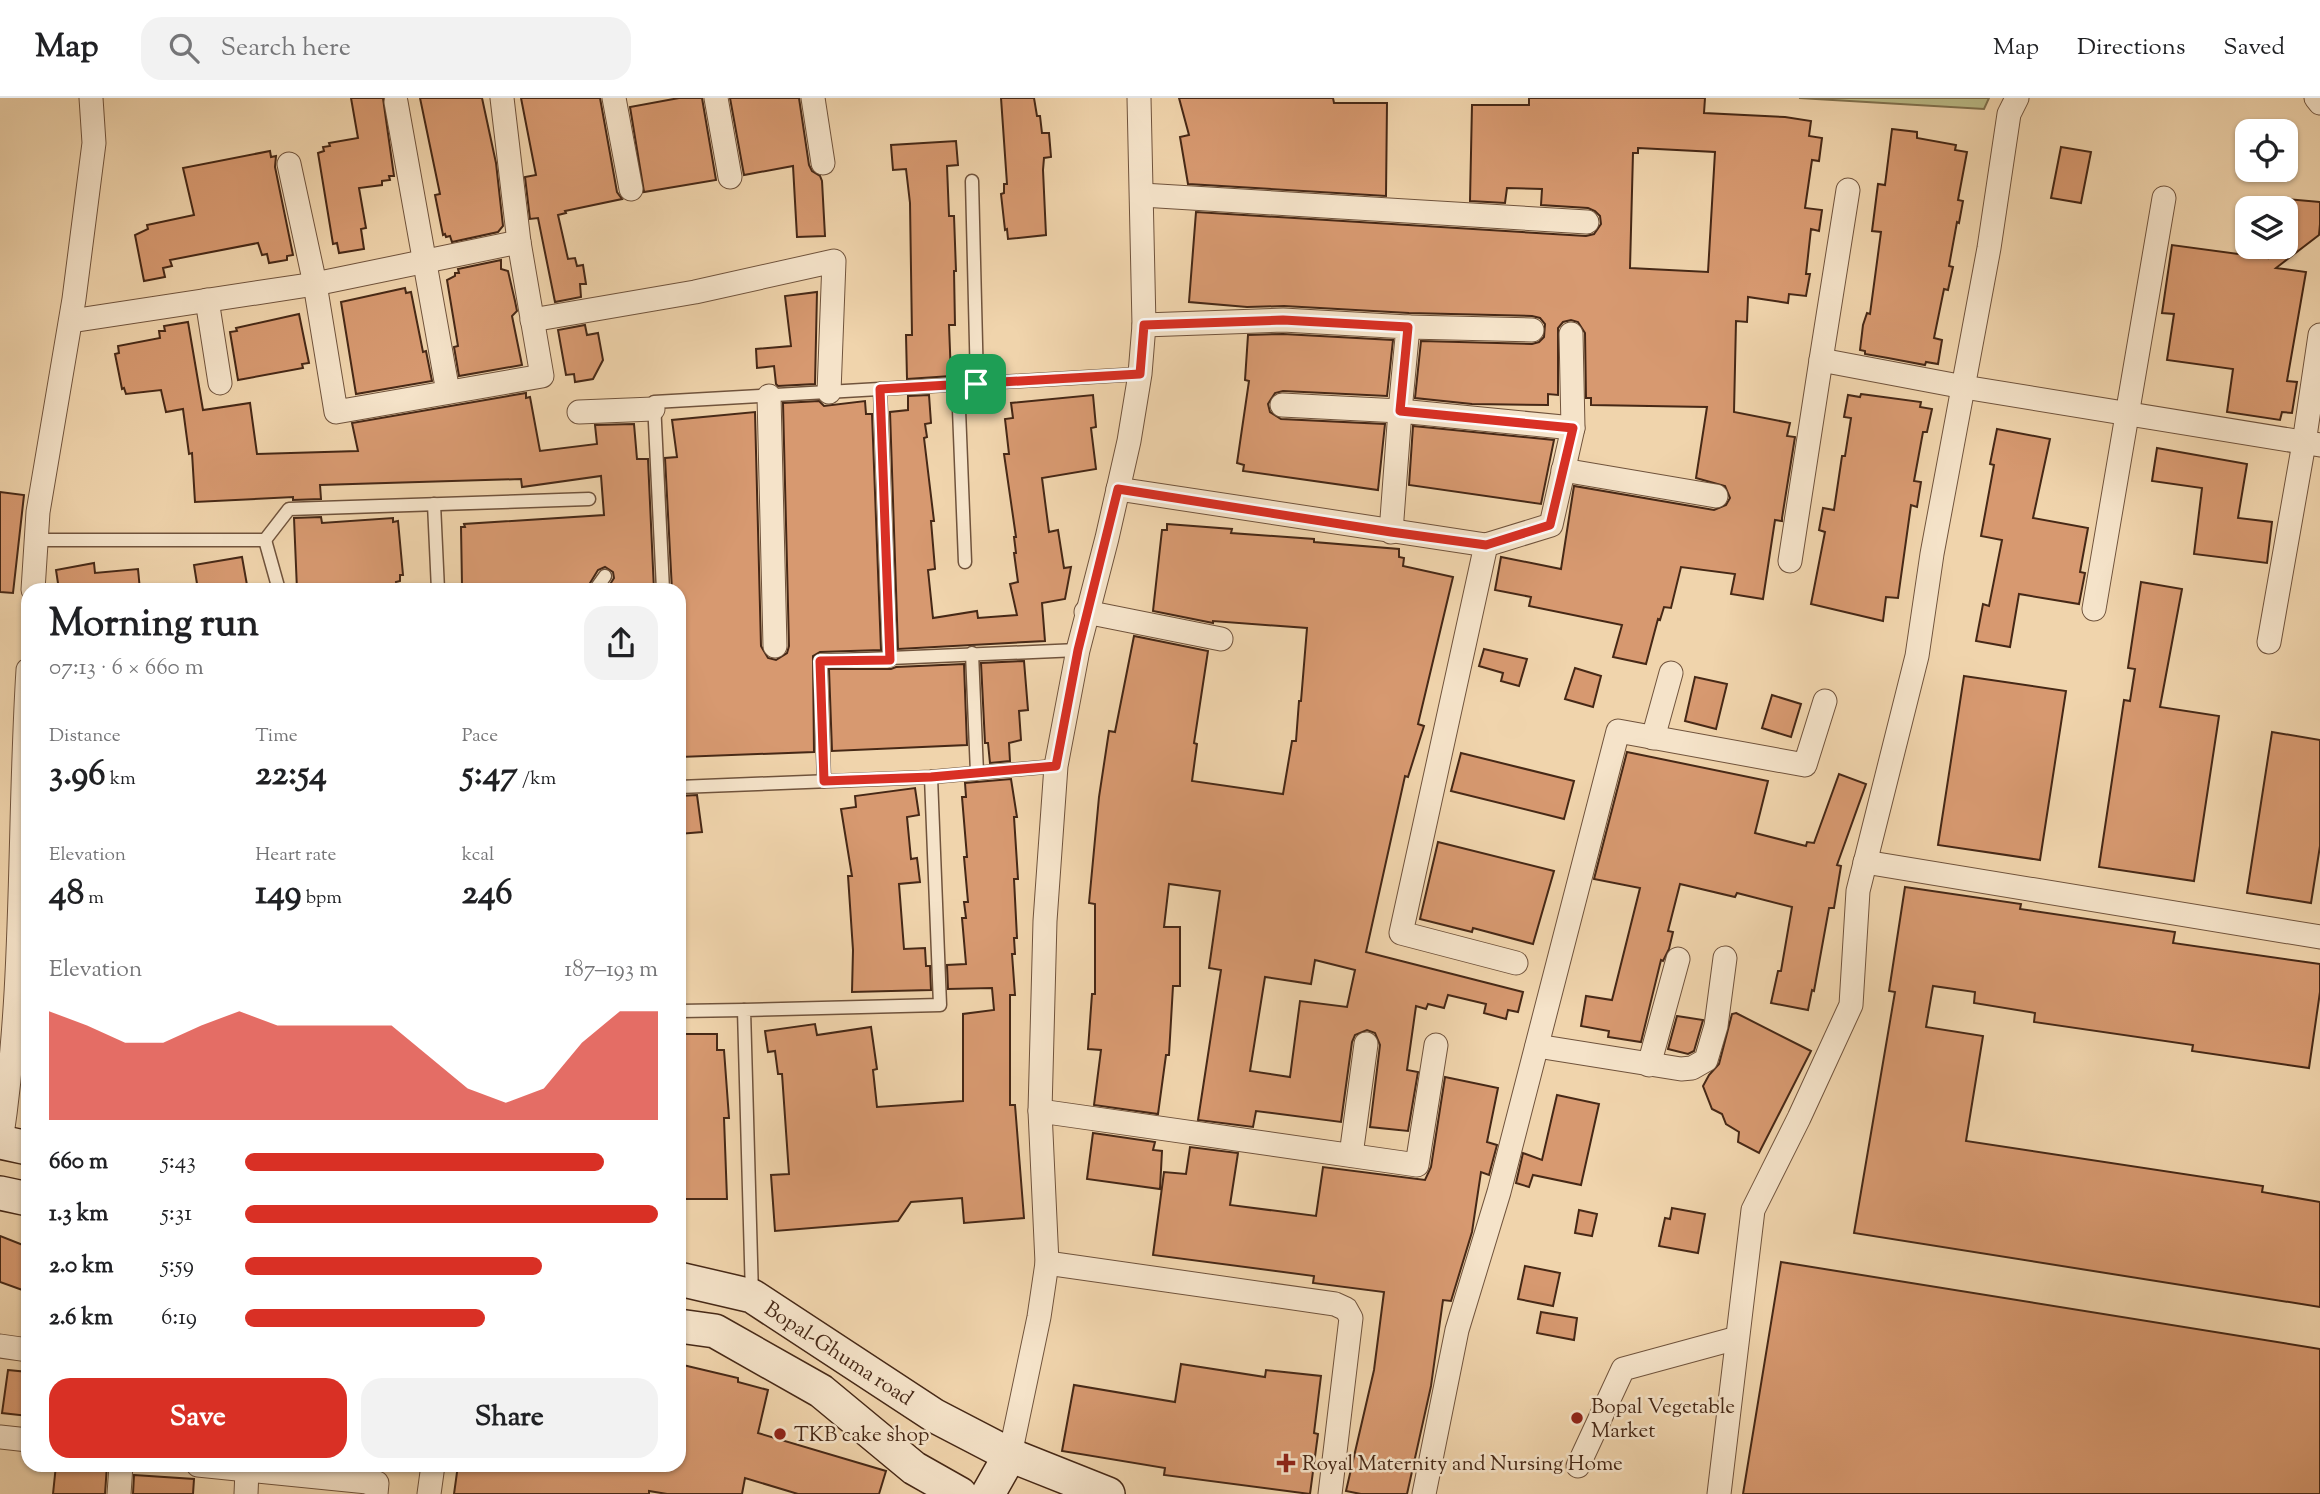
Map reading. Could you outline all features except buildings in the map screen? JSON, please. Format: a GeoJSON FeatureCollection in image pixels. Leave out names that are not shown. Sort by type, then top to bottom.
{"type":"FeatureCollection","features":[{"type":"Feature","properties":{"kind":"street"},"geometry":{"type":"LineString","coordinates":[[33,583],[38,512],[71,321],[94,143],[91,98]]}},
{"type":"Feature","properties":{"kind":"street"},"geometry":{"type":"LineString","coordinates":[[289,164],[315,284],[336,412],[542,376],[519,242],[502,98]]}},
{"type":"Feature","properties":{"kind":"street"},"geometry":{"type":"LineString","coordinates":[[614,98],[631,189]]}},
{"type":"Feature","properties":{"kind":"street"},"geometry":{"type":"LineString","coordinates":[[716,98],[730,177]]}},
{"type":"Feature","properties":{"kind":"street"},"geometry":{"type":"LineString","coordinates":[[813,98],[823,163]]}},
{"type":"Feature","properties":{"kind":"street"},"geometry":{"type":"LineString","coordinates":[[988,1494],[1010,1455],[1039,1317],[1047,1264],[1040,1111],[1045,921],[1056,766],[1086,612],[1107,538],[1140,374],[1144,325],[1139,98]]}},
{"type":"Feature","properties":{"kind":"street"},"geometry":{"type":"LineString","coordinates":[[1718,1494],[1753,1210],[1851,1005],[1858,891],[1917,656],[1932,554],[1989,248],[2009,114],[2017,98]]}},
{"type":"Feature","properties":{"kind":"street"},"geometry":{"type":"LineString","coordinates":[[2316,98],[2320,103]]}},
{"type":"Feature","properties":{"kind":"street"},"geometry":{"type":"LineString","coordinates":[[396,102],[448,392]]}},
{"type":"Feature","properties":{"kind":"street"},"geometry":{"type":"LineString","coordinates":[[1790,561],[1848,190]]}},
{"type":"Feature","properties":{"kind":"street"},"geometry":{"type":"LineString","coordinates":[[1143,195],[1587,222]]}},
{"type":"Feature","properties":{"kind":"street"},"geometry":{"type":"LineString","coordinates":[[2094,609],[2164,198]]}},
{"type":"Feature","properties":{"kind":"street"},"geometry":{"type":"LineString","coordinates":[[71,321],[315,284],[519,242]]}},
{"type":"Feature","properties":{"kind":"street"},"geometry":{"type":"LineString","coordinates":[[532,320],[695,292],[834,261],[828,392]]}},
{"type":"Feature","properties":{"kind":"street"},"geometry":{"type":"LineString","coordinates":[[207,300],[220,383]]}},
{"type":"Feature","properties":{"kind":"street"},"geometry":{"type":"LineString","coordinates":[[1144,325],[1283,320],[1532,330]]}},
{"type":"Feature","properties":{"kind":"street"},"geometry":{"type":"LineString","coordinates":[[1391,532],[1408,327]]}},
{"type":"Feature","properties":{"kind":"street"},"geometry":{"type":"LineString","coordinates":[[1118,489],[1486,545],[1550,525],[1573,428],[1570,334]]}},
{"type":"Feature","properties":{"kind":"street"},"geometry":{"type":"LineString","coordinates":[[2269,642],[2312,444],[2320,335]]}},
{"type":"Feature","properties":{"kind":"street"},"geometry":{"type":"LineString","coordinates":[[1821,360],[1964,387],[2312,444]]}},
{"type":"Feature","properties":{"kind":"street"},"geometry":{"type":"LineString","coordinates":[[769,396],[775,646]]}},
{"type":"Feature","properties":{"kind":"street"},"geometry":{"type":"LineString","coordinates":[[1282,405],[1400,411],[1573,428]]}},
{"type":"Feature","properties":{"kind":"street"},"geometry":{"type":"LineString","coordinates":[[579,412],[653,409]]}},
{"type":"Feature","properties":{"kind":"street"},"geometry":{"type":"LineString","coordinates":[[1563,470],[1716,496]]}},
{"type":"Feature","properties":{"kind":"street"},"geometry":{"type":"LineString","coordinates":[[1486,545],[1401,933],[1516,963]]}},
{"type":"Feature","properties":{"kind":"street"},"geometry":{"type":"LineString","coordinates":[[1086,612],[1221,639]]}},
{"type":"Feature","properties":{"kind":"street"},"geometry":{"type":"LineString","coordinates":[[1653,738],[1671,673]]}},
{"type":"Feature","properties":{"kind":"street"},"geometry":{"type":"LineString","coordinates":[[1424,1494],[1457,1330],[1499,1192],[1618,732],[1805,765],[1825,701]]}},
{"type":"Feature","properties":{"kind":"street"},"geometry":{"type":"LineString","coordinates":[[1865,862],[2320,937]]}},
{"type":"Feature","properties":{"kind":"street"},"geometry":{"type":"LineString","coordinates":[[21,863],[11,1077],[0,1142],[21,1146]]}},
{"type":"Feature","properties":{"kind":"street"},"geometry":{"type":"LineString","coordinates":[[1537,1046],[1649,1065],[1692,1068],[1706,1060],[1716,1026],[1725,958]]}},
{"type":"Feature","properties":{"kind":"street"},"geometry":{"type":"LineString","coordinates":[[1649,1065],[1678,959]]}},
{"type":"Feature","properties":{"kind":"street"},"geometry":{"type":"LineString","coordinates":[[1351,1155],[1366,1044]]}},
{"type":"Feature","properties":{"kind":"street"},"geometry":{"type":"LineString","coordinates":[[1040,1111],[1417,1164],[1436,1045]]}},
{"type":"Feature","properties":{"kind":"street"},"geometry":{"type":"LineString","coordinates":[[0,1193],[21,1198]]}},
{"type":"Feature","properties":{"kind":"street"},"geometry":{"type":"LineString","coordinates":[[1047,1264],[1335,1304],[1346,1309],[1351,1318],[1330,1494]]}},
{"type":"Feature","properties":{"kind":"street","name":"Bopal-Ghuma road"},"geometry":{"type":"LineString","coordinates":[[686,1281],[752,1296],[935,1416],[1010,1455],[1108,1494]]}},
{"type":"Feature","properties":{"kind":"street"},"geometry":{"type":"LineString","coordinates":[[686,1327],[715,1331],[821,1391],[914,1468],[947,1491]]}},
{"type":"Feature","properties":{"kind":"street"},"geometry":{"type":"LineString","coordinates":[[1578,1466],[1623,1369],[1737,1338]]}},
{"type":"Feature","properties":{"kind":"street"},"geometry":{"type":"LineString","coordinates":[[0,1346],[21,1349]]}},
{"type":"Feature","properties":{"kind":"street"},"geometry":{"type":"LineString","coordinates":[[0,1437],[21,1439]]}},
{"type":"Feature","properties":{"kind":"street"},"geometry":{"type":"LineString","coordinates":[[119,1494],[121,1472]]}},
{"type":"Feature","properties":{"kind":"street"},"geometry":{"type":"LineString","coordinates":[[246,1494],[247,1472]]}},
{"type":"Feature","properties":{"kind":"street"},"geometry":{"type":"LineString","coordinates":[[267,1472],[377,1483],[376,1494]]}},
{"type":"Feature","properties":{"kind":"street"},"geometry":{"type":"LineString","coordinates":[[429,1494],[432,1472]]}},
{"type":"Feature","properties":{"kind":"lane"},"geometry":{"type":"LineString","coordinates":[[972,181],[976,384]]}},
{"type":"Feature","properties":{"kind":"lane"},"geometry":{"type":"LineString","coordinates":[[663,583],[654,402],[1140,374]]}},
{"type":"Feature","properties":{"kind":"lane"},"geometry":{"type":"LineString","coordinates":[[958,384],[965,562]]}},
{"type":"Feature","properties":{"kind":"lane"},"geometry":{"type":"LineString","coordinates":[[880,389],[890,660]]}},
{"type":"Feature","properties":{"kind":"lane"},"geometry":{"type":"LineString","coordinates":[[265,540],[289,509],[589,499]]}},
{"type":"Feature","properties":{"kind":"lane"},"geometry":{"type":"LineString","coordinates":[[434,504],[438,583]]}},
{"type":"Feature","properties":{"kind":"lane"},"geometry":{"type":"LineString","coordinates":[[36,540],[265,540]]}},
{"type":"Feature","properties":{"kind":"lane"},"geometry":{"type":"LineString","coordinates":[[265,540],[277,583]]}},
{"type":"Feature","properties":{"kind":"lane"},"geometry":{"type":"LineString","coordinates":[[600,583],[605,576]]}},
{"type":"Feature","properties":{"kind":"lane"},"geometry":{"type":"LineString","coordinates":[[824,781],[820,661],[1078,650]]}},
{"type":"Feature","properties":{"kind":"lane"},"geometry":{"type":"LineString","coordinates":[[972,653],[977,773]]}},
{"type":"Feature","properties":{"kind":"lane"},"geometry":{"type":"LineString","coordinates":[[686,787],[931,777],[1056,766]]}},
{"type":"Feature","properties":{"kind":"lane"},"geometry":{"type":"LineString","coordinates":[[686,1011],[940,1004],[931,777]]}},
{"type":"Feature","properties":{"kind":"lane"},"geometry":{"type":"LineString","coordinates":[[744,1010],[752,1296]]}},
{"type":"Feature","properties":{"kind":"green space"},"geometry":{"type":"Polygon","coordinates":[[[1799,98],[1989,98],[1984,109],[1799,98]]]}},
{"type":"Feature","properties":{"kind":"place","name":"Bopal Vegetable Market"},"geometry":{"type":"Point","coordinates":[1577,1418]}},
{"type":"Feature","properties":{"kind":"place","name":"TKB cake shop"},"geometry":{"type":"Point","coordinates":[780,1434]}},
{"type":"Feature","properties":{"kind":"place","name":"Royal Maternity and Nursing Home"},"geometry":{"type":"Point","coordinates":[1286,1463]}},
{"type":"Feature","properties":{"kind":"route"},"geometry":{"type":"LineString","coordinates":[[1283,320],[1408,327],[1400,411],[1573,428],[1550,525],[1486,545],[1118,489],[1086,612],[1056,766],[931,777],[824,781],[820,661],[890,660],[880,389],[976,384],[1140,374],[1144,325],[1283,320]]}}]}
